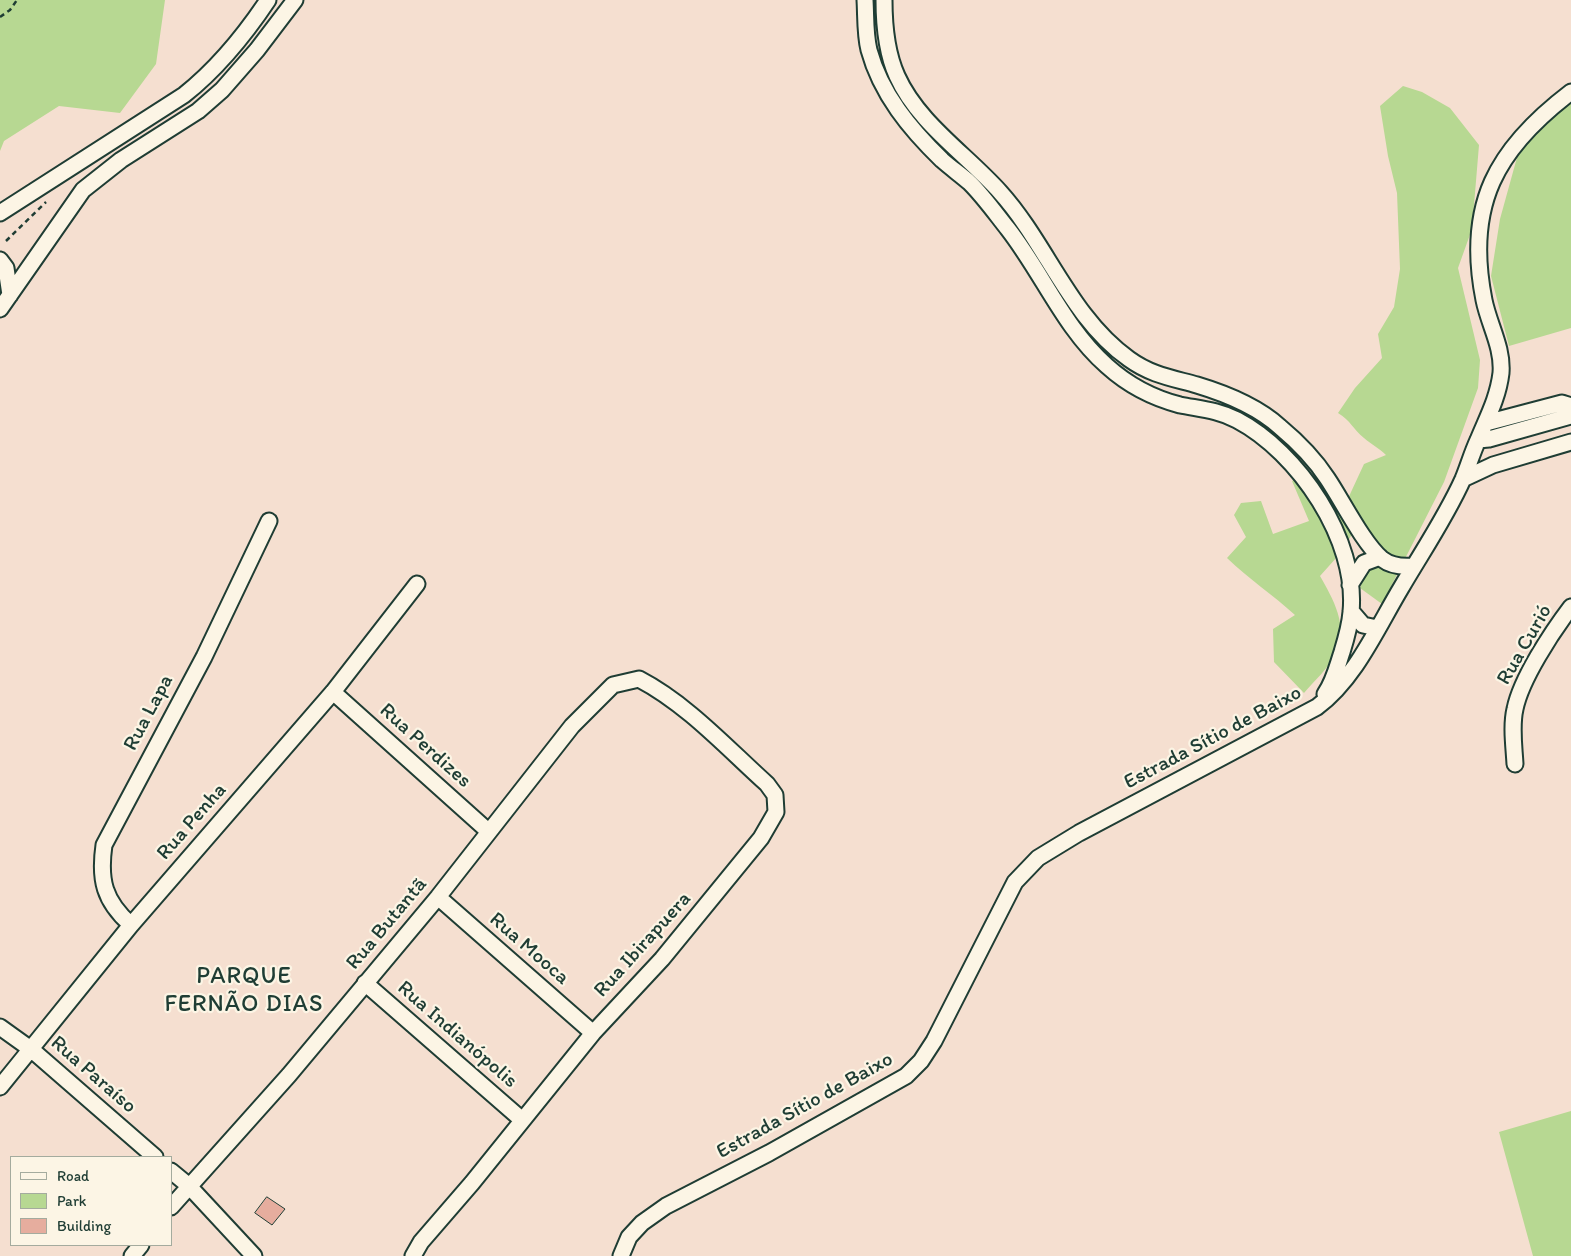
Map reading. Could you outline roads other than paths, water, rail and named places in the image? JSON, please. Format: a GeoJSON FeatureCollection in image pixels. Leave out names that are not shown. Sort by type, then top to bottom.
{"type":"FeatureCollection","features":[{"type":"Feature","properties":{"kind":"street"},"geometry":{"type":"LineString","coordinates":[[0,213],[64,170],[184,95],[210,74],[248,30],[268,0]]}},
{"type":"Feature","properties":{"kind":"street"},"geometry":{"type":"LineString","coordinates":[[0,309],[83,190],[121,160],[198,111],[222,90],[239,73],[295,0]]}},
{"type":"Feature","properties":{"kind":"street"},"geometry":{"type":"LineString","coordinates":[[865,0],[869,49],[876,71],[894,104],[903,118],[942,160],[970,183],[1010,231],[1069,324],[1086,346],[1108,367],[1134,386],[1180,405],[1212,410],[1227,416],[1253,429],[1270,441],[1306,483],[1331,521],[1346,558],[1351,611],[1336,671],[1330,686],[1317,707]]}},
{"type":"Feature","properties":{"kind":"street"},"geometry":{"type":"LineString","coordinates":[[884,0],[889,47],[896,75],[902,86],[924,116],[1005,198],[1037,240],[1076,304],[1101,335],[1139,366],[1165,378],[1228,396],[1246,404],[1278,424],[1311,456],[1387,561],[1405,580]]}},
{"type":"Feature","properties":{"kind":"street","name":"Estrada Sítio de Baixo"},"geometry":{"type":"LineString","coordinates":[[621,1256],[629,1237],[642,1223],[666,1206],[839,1115],[906,1076],[916,1066],[934,1040],[1015,882],[1038,858],[1079,833],[1317,707],[1336,692],[1414,566],[1483,440],[1486,423],[1495,404],[1501,359],[1487,313],[1479,276],[1478,232],[1487,191],[1514,145],[1557,102],[1571,92]]}},
{"type":"Feature","properties":{"kind":"street"},"geometry":{"type":"LineString","coordinates":[[0,260],[6,268],[10,295]]}},
{"type":"Feature","properties":{"kind":"street"},"geometry":{"type":"LineString","coordinates":[[1486,423],[1562,404],[1571,406]]}},
{"type":"Feature","properties":{"kind":"street"},"geometry":{"type":"LineString","coordinates":[[1494,465],[1483,440],[1571,416]]}},
{"type":"Feature","properties":{"kind":"street"},"geometry":{"type":"LineString","coordinates":[[1463,479],[1494,465],[1571,442]]}},
{"type":"Feature","properties":{"kind":"street","name":"Rua Lapa"},"geometry":{"type":"LineString","coordinates":[[131,925],[115,910],[105,891],[102,866],[104,845],[204,657],[269,521]]}},
{"type":"Feature","properties":{"kind":"street"},"geometry":{"type":"LineString","coordinates":[[1350,586],[1364,563],[1387,561],[1414,566]]}},
{"type":"Feature","properties":{"kind":"street","name":"Rua Penha"},"geometry":{"type":"LineString","coordinates":[[0,1087],[32,1050],[131,925],[332,692],[417,584]]}},
{"type":"Feature","properties":{"kind":"street","name":"Rua Curió"},"geometry":{"type":"LineString","coordinates":[[1515,764],[1514,717],[1517,701],[1555,628],[1571,607]]}},
{"type":"Feature","properties":{"kind":"street"},"geometry":{"type":"LineString","coordinates":[[1351,611],[1363,625],[1377,628]]}},
{"type":"Feature","properties":{"kind":"street","name":"Rua Butantã"},"geometry":{"type":"LineString","coordinates":[[172,1205],[289,1075],[438,896],[572,726],[613,685],[639,679]]}},
{"type":"Feature","properties":{"kind":"street","name":"Rua Ibirapuera"},"geometry":{"type":"LineString","coordinates":[[413,1256],[421,1242],[472,1183],[521,1119],[593,1033],[662,960],[761,838],[776,812],[775,795],[767,784],[698,722],[655,687],[639,679]]}},
{"type":"Feature","properties":{"kind":"street","name":"Rua Perdizes"},"geometry":{"type":"LineString","coordinates":[[332,692],[488,831]]}},
{"type":"Feature","properties":{"kind":"street","name":"Rua Mooca"},"geometry":{"type":"LineString","coordinates":[[438,896],[593,1033]]}},
{"type":"Feature","properties":{"kind":"street","name":"Rua Indianópolis"},"geometry":{"type":"LineString","coordinates":[[365,983],[521,1119]]}},
{"type":"Feature","properties":{"kind":"street","name":"Rua Paraíso"},"geometry":{"type":"LineString","coordinates":[[0,1027],[32,1050],[154,1156]]}},
{"type":"Feature","properties":{"kind":"street"},"geometry":{"type":"LineString","coordinates":[[172,1172],[188,1185],[254,1256]]}},
{"type":"Feature","properties":{"kind":"street"},"geometry":{"type":"LineString","coordinates":[[132,1256],[140,1246]]}},
{"type":"Feature","properties":{"kind":"district","name":"PARQUE FERNÃO DIAS"},"geometry":{"type":"Point","coordinates":[244,991]}}]}
